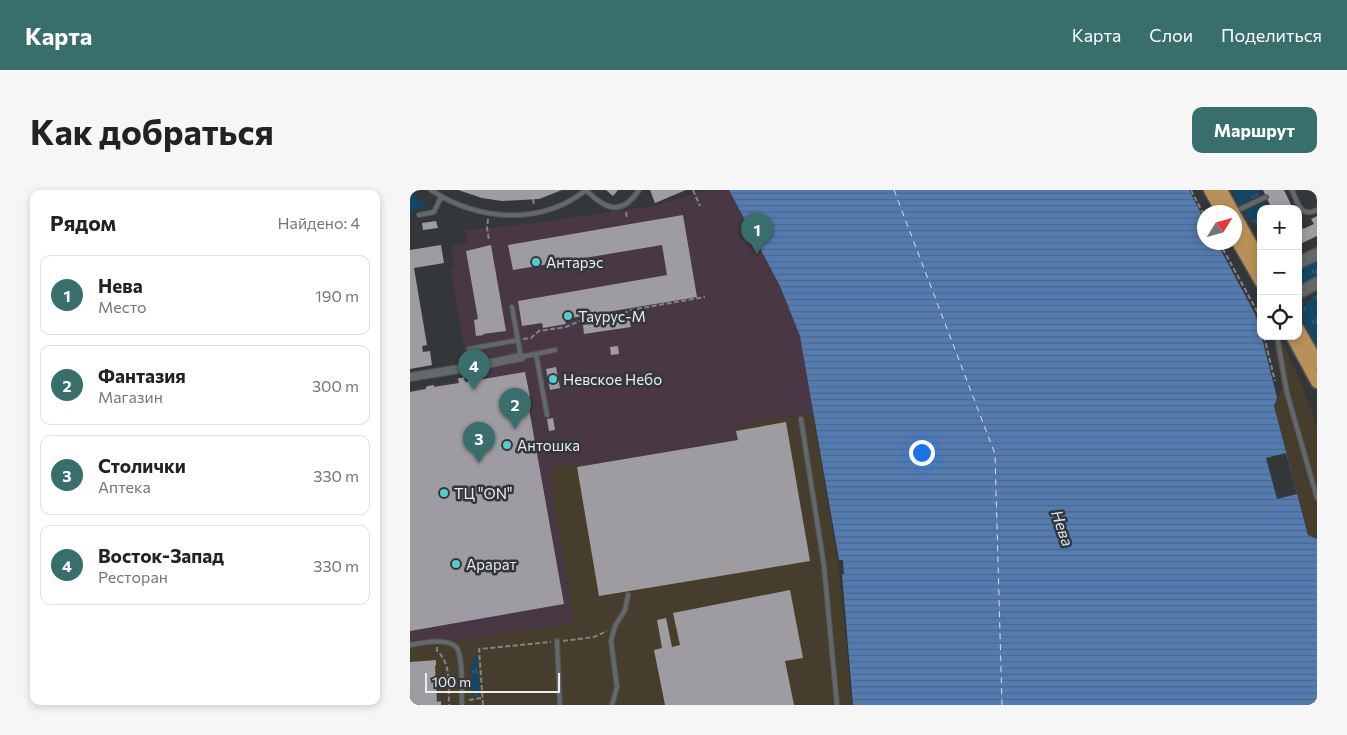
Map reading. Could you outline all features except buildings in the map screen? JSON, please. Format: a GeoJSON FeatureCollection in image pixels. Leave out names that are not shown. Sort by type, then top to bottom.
{"type":"FeatureCollection","features":[{"type":"Feature","properties":{"kind":"main road"},"geometry":{"type":"LineString","coordinates":[[1210,190],[1218,205]]}},
{"type":"Feature","properties":{"kind":"main road"},"geometry":{"type":"LineString","coordinates":[[1221,190],[1229,205]]}},
{"type":"Feature","properties":{"kind":"main road"},"geometry":{"type":"LineString","coordinates":[[1242,228],[1257,255]]}},
{"type":"Feature","properties":{"kind":"main road"},"geometry":{"type":"LineString","coordinates":[[1242,249],[1257,275]]}},
{"type":"Feature","properties":{"kind":"main road"},"geometry":{"type":"LineString","coordinates":[[1302,261],[1317,254]]}},
{"type":"Feature","properties":{"kind":"main road"},"geometry":{"type":"LineString","coordinates":[[1302,291],[1317,283]]}},
{"type":"Feature","properties":{"kind":"main road"},"geometry":{"type":"LineString","coordinates":[[1302,336],[1317,362]]}},
{"type":"Feature","properties":{"kind":"main road"},"geometry":{"type":"LineString","coordinates":[[1294,340],[1317,382]]}},
{"type":"Feature","properties":{"kind":"street"},"geometry":{"type":"LineString","coordinates":[[410,377],[521,357]]}},
{"type":"Feature","properties":{"kind":"lane"},"geometry":{"type":"LineString","coordinates":[[431,190],[441,197],[468,208],[490,214],[516,215],[554,210],[566,205],[586,190],[598,202],[607,207],[615,208],[625,204],[639,190]]}},
{"type":"Feature","properties":{"kind":"lane"},"geometry":{"type":"LineString","coordinates":[[1292,190],[1301,209],[1305,213],[1317,210]]}},
{"type":"Feature","properties":{"kind":"lane"},"geometry":{"type":"LineString","coordinates":[[419,215],[434,212],[441,197]]}},
{"type":"Feature","properties":{"kind":"lane"},"geometry":{"type":"LineString","coordinates":[[1242,209],[1266,197]]}},
{"type":"Feature","properties":{"kind":"lane"},"geometry":{"type":"LineString","coordinates":[[512,307],[521,357],[555,350]]}},
{"type":"Feature","properties":{"kind":"lane"},"geometry":{"type":"LineString","coordinates":[[469,349],[518,340]]}},
{"type":"Feature","properties":{"kind":"lane"},"geometry":{"type":"LineString","coordinates":[[1278,340],[1287,393],[1317,498]]}},
{"type":"Feature","properties":{"kind":"lane"},"geometry":{"type":"LineString","coordinates":[[536,354],[547,415]]}},
{"type":"Feature","properties":{"kind":"lane"},"geometry":{"type":"LineString","coordinates":[[800,419],[824,566],[837,705]]}},
{"type":"Feature","properties":{"kind":"lane"},"geometry":{"type":"LineString","coordinates":[[612,705],[616,687],[611,641],[615,626],[625,610],[628,595]]}},
{"type":"Feature","properties":{"kind":"lane"},"geometry":{"type":"LineString","coordinates":[[557,641],[560,705]]}},
{"type":"Feature","properties":{"kind":"lane"},"geometry":{"type":"LineString","coordinates":[[410,645],[448,642],[456,646],[460,656],[462,705]]}},
{"type":"Feature","properties":{"kind":"path"},"geometry":{"type":"LineString","coordinates":[[410,193],[413,190]]}},
{"type":"Feature","properties":{"kind":"path"},"geometry":{"type":"LineString","coordinates":[[692,190],[700,206]]}},
{"type":"Feature","properties":{"kind":"path"},"geometry":{"type":"LineString","coordinates":[[1191,190],[1199,205]]}},
{"type":"Feature","properties":{"kind":"path"},"geometry":{"type":"LineString","coordinates":[[489,240],[487,228],[490,214]]}},
{"type":"Feature","properties":{"kind":"path"},"geometry":{"type":"LineString","coordinates":[[1223,250],[1257,311]]}},
{"type":"Feature","properties":{"kind":"path"},"geometry":{"type":"LineString","coordinates":[[518,340],[531,338],[539,331],[566,327],[582,320],[705,297]]}},
{"type":"Feature","properties":{"kind":"path"},"geometry":{"type":"LineString","coordinates":[[1265,340],[1275,381]]}},
{"type":"Feature","properties":{"kind":"path"},"geometry":{"type":"LineString","coordinates":[[483,705],[480,649],[601,635],[615,626]]}},
{"type":"Feature","properties":{"kind":"path"},"geometry":{"type":"LineString","coordinates":[[436,642],[437,651],[443,656],[447,668],[449,705]]}},
{"type":"Feature","properties":{"kind":"shaded area"},"geometry":{"type":"Polygon","coordinates":[[[708,190],[729,190],[780,286],[800,336],[814,414],[787,417],[736,431],[738,440],[577,467],[571,463],[549,468],[574,623],[410,648],[410,390],[469,379],[451,268],[455,267],[451,246],[467,243],[465,230],[527,224],[653,206],[708,190]]]}},
{"type":"Feature","properties":{"kind":"shaded area"},"geometry":{"type":"Polygon","coordinates":[[[1283,342],[1317,426],[1317,539],[1309,535],[1274,405],[1282,389],[1274,344],[1283,342]]]}},
{"type":"Feature","properties":{"kind":"shaded area"},"geometry":{"type":"Polygon","coordinates":[[[813,414],[839,568],[852,705],[410,705],[410,648],[574,623],[549,468],[571,463],[577,467],[737,440],[736,431],[757,421],[813,414]]]}},
{"type":"Feature","properties":{"kind":"green space"},"geometry":{"type":"Polygon","coordinates":[[[1231,190],[1258,190],[1260,195],[1239,205],[1231,190]]]}},
{"type":"Feature","properties":{"kind":"green space"},"geometry":{"type":"Polygon","coordinates":[[[410,191],[417,197],[419,202],[423,201],[425,207],[410,211],[410,191]]]}},
{"type":"Feature","properties":{"kind":"green space"},"geometry":{"type":"Polygon","coordinates":[[[1257,206],[1257,226],[1243,212],[1257,206]]]}},
{"type":"Feature","properties":{"kind":"green space"},"geometry":{"type":"Polygon","coordinates":[[[1317,259],[1317,276],[1303,283],[1302,267],[1317,259]]]}},
{"type":"Feature","properties":{"kind":"green space"},"geometry":{"type":"Polygon","coordinates":[[[1317,295],[1317,346],[1303,318],[1304,306],[1317,295]]]}},
{"type":"Feature","properties":{"kind":"green space"},"geometry":{"type":"Polygon","coordinates":[[[477,652],[480,695],[473,697],[471,667],[477,652]]]}},
{"type":"Feature","properties":{"kind":"water","name":"Нева"},"geometry":{"type":"Polygon","coordinates":[[[729,190],[1189,190],[1197,205],[1197,250],[1221,250],[1257,320],[1257,340],[1262,340],[1277,398],[1274,406],[1308,535],[1317,539],[1317,705],[853,705],[842,574],[844,574],[843,560],[839,560],[800,336],[780,286],[729,190]]]}},
{"type":"Feature","properties":{"kind":"pier"},"geometry":{"type":"Polygon","coordinates":[[[1286,453],[1297,494],[1277,499],[1266,458],[1286,453]]]}},
{"type":"Feature","properties":{"kind":"ferry route"},"geometry":{"type":"LineString","coordinates":[[894,190],[995,454],[1002,705]]}},
{"type":"Feature","properties":{"kind":"place","name":"Нева"},"geometry":{"type":"Point","coordinates":[757,254]}},
{"type":"Feature","properties":{"kind":"place","name":"Антарэс"},"geometry":{"type":"Point","coordinates":[536,262]}},
{"type":"Feature","properties":{"kind":"place","name":"Таурус-М"},"geometry":{"type":"Point","coordinates":[568,316]}},
{"type":"Feature","properties":{"kind":"place","name":"Невское Небо"},"geometry":{"type":"Point","coordinates":[553,379]}},
{"type":"Feature","properties":{"kind":"place","name":"Восток-Запад"},"geometry":{"type":"Point","coordinates":[474,390]}},
{"type":"Feature","properties":{"kind":"place","name":"Фантазия"},"geometry":{"type":"Point","coordinates":[515,429]}},
{"type":"Feature","properties":{"kind":"place","name":"Антошка"},"geometry":{"type":"Point","coordinates":[507,445]}},
{"type":"Feature","properties":{"kind":"place","name":"Столички"},"geometry":{"type":"Point","coordinates":[479,463]}},
{"type":"Feature","properties":{"kind":"place","name":"ТЦ \"ON\""},"geometry":{"type":"Point","coordinates":[444,493]}},
{"type":"Feature","properties":{"kind":"place","name":"Арарат"},"geometry":{"type":"Point","coordinates":[456,564]}}]}
